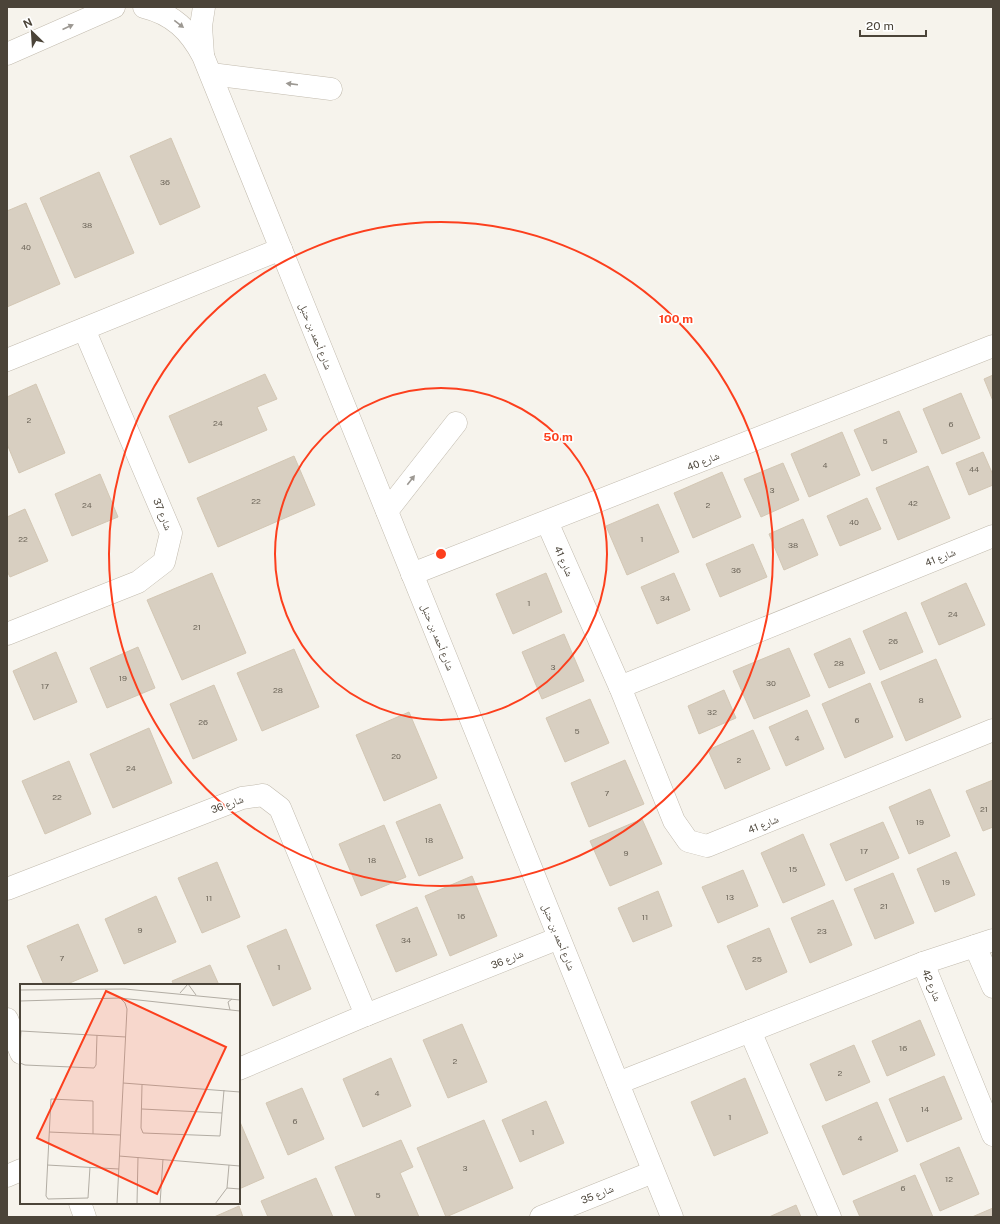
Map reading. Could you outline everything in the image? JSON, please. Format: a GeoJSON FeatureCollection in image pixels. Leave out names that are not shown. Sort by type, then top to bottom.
{"type":"FeatureCollection","features":[{"type":"Feature","properties":{"kind":"street"},"geometry":{"type":"LineString","coordinates":[[7,54],[114,7]]}},
{"type":"Feature","properties":{"kind":"street","name":"شارع أحمد بن حنبل"},"geometry":{"type":"LineString","coordinates":[[144,7],[170,17],[184,28],[195,41],[207,65],[672,1217]]}},
{"type":"Feature","properties":{"kind":"street","name":"شارع أحمد بن حنبل"},"geometry":{"type":"LineString","coordinates":[[204,7],[201,26],[207,65]]}},
{"type":"Feature","properties":{"kind":"street"},"geometry":{"type":"LineString","coordinates":[[207,65],[330,89]]}},
{"type":"Feature","properties":{"kind":"street"},"geometry":{"type":"LineString","coordinates":[[7,360],[281,249]]}},
{"type":"Feature","properties":{"kind":"street","name":"شارع 37"},"geometry":{"type":"LineString","coordinates":[[7,634],[138,582],[164,562],[171,533],[84,329]]}},
{"type":"Feature","properties":{"kind":"street","name":"شارع 40"},"geometry":{"type":"LineString","coordinates":[[412,574],[993,346]]}},
{"type":"Feature","properties":{"kind":"street"},"geometry":{"type":"LineString","coordinates":[[387,511],[456,423]]}},
{"type":"Feature","properties":{"kind":"street","name":"شارع 41"},"geometry":{"type":"LineString","coordinates":[[547,522],[620,687],[674,821],[688,841],[707,846],[993,730]]}},
{"type":"Feature","properties":{"kind":"street","name":"شارع 41"},"geometry":{"type":"LineString","coordinates":[[620,687],[993,536]]}},
{"type":"Feature","properties":{"kind":"street","name":"شارع 36"},"geometry":{"type":"LineString","coordinates":[[7,889],[242,798],[263,795],[280,808],[366,1015]]}},
{"type":"Feature","properties":{"kind":"street","name":"شارع 36"},"geometry":{"type":"LineString","coordinates":[[240,1069],[366,1015],[559,938]]}},
{"type":"Feature","properties":{"kind":"street"},"geometry":{"type":"LineString","coordinates":[[924,963],[984,943],[993,987]]}},
{"type":"Feature","properties":{"kind":"street","name":"شارع 42"},"geometry":{"type":"LineString","coordinates":[[618,1083],[924,963],[993,1135]]}},
{"type":"Feature","properties":{"kind":"street"},"geometry":{"type":"LineString","coordinates":[[7,1019],[20,1051]]}},
{"type":"Feature","properties":{"kind":"street"},"geometry":{"type":"LineString","coordinates":[[750,1031],[830,1217]]}},
{"type":"Feature","properties":{"kind":"street"},"geometry":{"type":"LineString","coordinates":[[7,1176],[20,1170]]}},
{"type":"Feature","properties":{"kind":"street","name":"شارع 35"},"geometry":{"type":"LineString","coordinates":[[541,1217],[653,1172]]}},
{"type":"Feature","properties":{"kind":"street"},"geometry":{"type":"LineString","coordinates":[[80,1204],[86,1217]]}},
{"type":"Feature","properties":{"kind":"building"},"geometry":{"type":"Polygon","coordinates":[[[171,138],[200,207],[160,225],[130,156],[171,138]]]}},
{"type":"Feature","properties":{"kind":"building"},"geometry":{"type":"Polygon","coordinates":[[[99,172],[134,253],[75,278],[40,198],[99,172]]]}},
{"type":"Feature","properties":{"kind":"building"},"geometry":{"type":"Polygon","coordinates":[[[26,203],[60,284],[7,307],[7,211],[26,203]]]}},
{"type":"Feature","properties":{"kind":"building"},"geometry":{"type":"Polygon","coordinates":[[[265,374],[277,399],[257,407],[267,430],[189,463],[169,416],[265,374]]]}},
{"type":"Feature","properties":{"kind":"building"},"geometry":{"type":"Polygon","coordinates":[[[993,375],[993,401],[984,379],[993,375]]]}},
{"type":"Feature","properties":{"kind":"building"},"geometry":{"type":"Polygon","coordinates":[[[36,384],[65,453],[19,473],[7,444],[7,397],[36,384]]]}},
{"type":"Feature","properties":{"kind":"building"},"geometry":{"type":"Polygon","coordinates":[[[961,393],[980,438],[942,454],[923,409],[961,393]]]}},
{"type":"Feature","properties":{"kind":"building"},"geometry":{"type":"Polygon","coordinates":[[[899,411],[917,452],[872,471],[854,430],[899,411]]]}},
{"type":"Feature","properties":{"kind":"building"},"geometry":{"type":"Polygon","coordinates":[[[842,432],[860,475],[809,497],[791,454],[842,432]]]}},
{"type":"Feature","properties":{"kind":"building"},"geometry":{"type":"Polygon","coordinates":[[[983,452],[993,475],[993,485],[969,495],[956,463],[983,452]]]}},
{"type":"Feature","properties":{"kind":"building"},"geometry":{"type":"Polygon","coordinates":[[[294,456],[315,505],[218,547],[197,498],[294,456]]]}},
{"type":"Feature","properties":{"kind":"building"},"geometry":{"type":"Polygon","coordinates":[[[783,463],[799,500],[761,517],[744,479],[783,463]]]}},
{"type":"Feature","properties":{"kind":"building"},"geometry":{"type":"Polygon","coordinates":[[[928,466],[950,518],[898,540],[876,488],[928,466]]]}},
{"type":"Feature","properties":{"kind":"building"},"geometry":{"type":"Polygon","coordinates":[[[722,472],[741,517],[693,538],[674,493],[722,472]]]}},
{"type":"Feature","properties":{"kind":"building"},"geometry":{"type":"Polygon","coordinates":[[[100,474],[118,517],[72,536],[55,494],[100,474]]]}},
{"type":"Feature","properties":{"kind":"building"},"geometry":{"type":"Polygon","coordinates":[[[867,498],[881,529],[840,546],[827,516],[867,498]]]}},
{"type":"Feature","properties":{"kind":"building"},"geometry":{"type":"Polygon","coordinates":[[[658,504],[679,552],[627,575],[606,526],[658,504]]]}},
{"type":"Feature","properties":{"kind":"building"},"geometry":{"type":"Polygon","coordinates":[[[25,509],[48,561],[10,577],[7,571],[7,517],[25,509]]]}},
{"type":"Feature","properties":{"kind":"building"},"geometry":{"type":"Polygon","coordinates":[[[803,519],[818,555],[784,570],[769,534],[803,519]]]}},
{"type":"Feature","properties":{"kind":"building"},"geometry":{"type":"Polygon","coordinates":[[[753,544],[767,577],[720,597],[706,564],[753,544]]]}},
{"type":"Feature","properties":{"kind":"building"},"geometry":{"type":"Polygon","coordinates":[[[212,573],[246,653],[182,680],[147,600],[212,573]]]}},
{"type":"Feature","properties":{"kind":"building"},"geometry":{"type":"Polygon","coordinates":[[[546,573],[562,612],[513,634],[496,594],[546,573]]]}},
{"type":"Feature","properties":{"kind":"building"},"geometry":{"type":"Polygon","coordinates":[[[674,573],[690,610],[657,624],[641,587],[674,573]]]}},
{"type":"Feature","properties":{"kind":"building"},"geometry":{"type":"Polygon","coordinates":[[[966,583],[985,625],[939,645],[921,603],[966,583]]]}},
{"type":"Feature","properties":{"kind":"building"},"geometry":{"type":"Polygon","coordinates":[[[906,612],[923,652],[880,670],[863,631],[906,612]]]}},
{"type":"Feature","properties":{"kind":"building"},"geometry":{"type":"Polygon","coordinates":[[[564,634],[584,681],[542,699],[522,652],[564,634]]]}},
{"type":"Feature","properties":{"kind":"building"},"geometry":{"type":"Polygon","coordinates":[[[850,638],[865,673],[829,688],[814,654],[850,638]]]}},
{"type":"Feature","properties":{"kind":"building"},"geometry":{"type":"Polygon","coordinates":[[[138,647],[155,688],[107,708],[90,668],[138,647]]]}},
{"type":"Feature","properties":{"kind":"building"},"geometry":{"type":"Polygon","coordinates":[[[789,648],[810,696],[754,719],[733,671],[789,648]]]}},
{"type":"Feature","properties":{"kind":"building"},"geometry":{"type":"Polygon","coordinates":[[[294,649],[319,707],[262,731],[237,673],[294,649]]]}},
{"type":"Feature","properties":{"kind":"building"},"geometry":{"type":"Polygon","coordinates":[[[56,652],[77,702],[34,720],[13,671],[56,652]]]}},
{"type":"Feature","properties":{"kind":"building"},"geometry":{"type":"Polygon","coordinates":[[[936,659],[961,717],[906,741],[881,682],[936,659]]]}},
{"type":"Feature","properties":{"kind":"building"},"geometry":{"type":"Polygon","coordinates":[[[870,683],[893,737],[845,758],[822,704],[870,683]]]}},
{"type":"Feature","properties":{"kind":"building"},"geometry":{"type":"Polygon","coordinates":[[[214,685],[237,740],[193,759],[170,704],[214,685]]]}},
{"type":"Feature","properties":{"kind":"building"},"geometry":{"type":"Polygon","coordinates":[[[724,690],[736,718],[699,734],[688,706],[724,690]]]}},
{"type":"Feature","properties":{"kind":"building"},"geometry":{"type":"Polygon","coordinates":[[[590,699],[609,743],[565,762],[546,718],[590,699]]]}},
{"type":"Feature","properties":{"kind":"building"},"geometry":{"type":"Polygon","coordinates":[[[807,710],[824,749],[786,766],[769,727],[807,710]]]}},
{"type":"Feature","properties":{"kind":"building"},"geometry":{"type":"Polygon","coordinates":[[[409,712],[437,778],[384,801],[356,735],[409,712]]]}},
{"type":"Feature","properties":{"kind":"building"},"geometry":{"type":"Polygon","coordinates":[[[149,728],[172,783],[113,808],[90,754],[149,728]]]}},
{"type":"Feature","properties":{"kind":"building"},"geometry":{"type":"Polygon","coordinates":[[[753,730],[770,769],[725,789],[708,750],[753,730]]]}},
{"type":"Feature","properties":{"kind":"building"},"geometry":{"type":"Polygon","coordinates":[[[625,760],[644,804],[589,827],[571,783],[625,760]]]}},
{"type":"Feature","properties":{"kind":"building"},"geometry":{"type":"Polygon","coordinates":[[[69,761],[91,814],[45,834],[22,781],[69,761]]]}},
{"type":"Feature","properties":{"kind":"building"},"geometry":{"type":"Polygon","coordinates":[[[993,780],[993,827],[983,831],[966,791],[993,780]]]}},
{"type":"Feature","properties":{"kind":"building"},"geometry":{"type":"Polygon","coordinates":[[[930,789],[950,836],[909,854],[889,807],[930,789]]]}},
{"type":"Feature","properties":{"kind":"building"},"geometry":{"type":"Polygon","coordinates":[[[440,804],[463,858],[419,876],[396,822],[440,804]]]}},
{"type":"Feature","properties":{"kind":"building"},"geometry":{"type":"Polygon","coordinates":[[[642,819],[662,864],[610,886],[590,841],[642,819]]]}},
{"type":"Feature","properties":{"kind":"building"},"geometry":{"type":"Polygon","coordinates":[[[883,822],[899,858],[846,881],[830,844],[883,822]]]}},
{"type":"Feature","properties":{"kind":"building"},"geometry":{"type":"Polygon","coordinates":[[[384,825],[406,877],[361,896],[339,844],[384,825]]]}},
{"type":"Feature","properties":{"kind":"building"},"geometry":{"type":"Polygon","coordinates":[[[803,834],[825,885],[783,903],[761,853],[803,834]]]}},
{"type":"Feature","properties":{"kind":"building"},"geometry":{"type":"Polygon","coordinates":[[[956,852],[975,895],[935,912],[917,869],[956,852]]]}},
{"type":"Feature","properties":{"kind":"building"},"geometry":{"type":"Polygon","coordinates":[[[217,862],[240,917],[202,933],[178,878],[217,862]]]}},
{"type":"Feature","properties":{"kind":"building"},"geometry":{"type":"Polygon","coordinates":[[[743,870],[758,906],[718,923],[702,887],[743,870]]]}},
{"type":"Feature","properties":{"kind":"building"},"geometry":{"type":"Polygon","coordinates":[[[893,873],[914,923],[875,939],[854,889],[893,873]]]}},
{"type":"Feature","properties":{"kind":"building"},"geometry":{"type":"Polygon","coordinates":[[[472,876],[497,936],[450,956],[425,896],[472,876]]]}},
{"type":"Feature","properties":{"kind":"building"},"geometry":{"type":"Polygon","coordinates":[[[658,891],[672,926],[633,942],[618,908],[658,891]]]}},
{"type":"Feature","properties":{"kind":"building"},"geometry":{"type":"Polygon","coordinates":[[[156,896],[176,942],[124,964],[105,919],[156,896]]]}},
{"type":"Feature","properties":{"kind":"building"},"geometry":{"type":"Polygon","coordinates":[[[833,900],[852,945],[810,963],[791,918],[833,900]]]}},
{"type":"Feature","properties":{"kind":"building"},"geometry":{"type":"Polygon","coordinates":[[[417,907],[437,955],[396,972],[376,925],[417,907]]]}},
{"type":"Feature","properties":{"kind":"building"},"geometry":{"type":"Polygon","coordinates":[[[78,924],[98,971],[67,984],[44,984],[27,946],[78,924]]]}},
{"type":"Feature","properties":{"kind":"building"},"geometry":{"type":"Polygon","coordinates":[[[769,928],[787,972],[746,990],[727,946],[769,928]]]}},
{"type":"Feature","properties":{"kind":"building"},"geometry":{"type":"Polygon","coordinates":[[[286,929],[311,989],[273,1006],[247,946],[286,929]]]}},
{"type":"Feature","properties":{"kind":"building"},"geometry":{"type":"Polygon","coordinates":[[[210,965],[219,984],[174,984],[172,981],[210,965]]]}},
{"type":"Feature","properties":{"kind":"building"},"geometry":{"type":"Polygon","coordinates":[[[920,1020],[935,1055],[887,1076],[872,1041],[920,1020]]]}},
{"type":"Feature","properties":{"kind":"building"},"geometry":{"type":"Polygon","coordinates":[[[462,1024],[487,1082],[448,1098],[423,1040],[462,1024]]]}},
{"type":"Feature","properties":{"kind":"building"},"geometry":{"type":"Polygon","coordinates":[[[854,1045],[870,1082],[826,1101],[810,1064],[854,1045]]]}},
{"type":"Feature","properties":{"kind":"building"},"geometry":{"type":"Polygon","coordinates":[[[391,1058],[411,1106],[363,1127],[343,1079],[391,1058]]]}},
{"type":"Feature","properties":{"kind":"building"},"geometry":{"type":"Polygon","coordinates":[[[944,1076],[962,1119],[907,1142],[889,1099],[944,1076]]]}},
{"type":"Feature","properties":{"kind":"building"},"geometry":{"type":"Polygon","coordinates":[[[745,1078],[768,1133],[714,1156],[691,1102],[745,1078]]]}},
{"type":"Feature","properties":{"kind":"building"},"geometry":{"type":"Polygon","coordinates":[[[302,1088],[324,1139],[288,1155],[266,1103],[302,1088]]]}},
{"type":"Feature","properties":{"kind":"building"},"geometry":{"type":"Polygon","coordinates":[[[546,1101],[564,1143],[520,1162],[502,1120],[546,1101]]]}},
{"type":"Feature","properties":{"kind":"building"},"geometry":{"type":"Polygon","coordinates":[[[877,1102],[898,1151],[843,1175],[822,1126],[877,1102]]]}},
{"type":"Feature","properties":{"kind":"building"},"geometry":{"type":"Polygon","coordinates":[[[484,1120],[513,1188],[446,1217],[417,1148],[484,1120]]]}},
{"type":"Feature","properties":{"kind":"building"},"geometry":{"type":"Polygon","coordinates":[[[240,1122],[264,1178],[240,1189],[240,1122]]]}},
{"type":"Feature","properties":{"kind":"building"},"geometry":{"type":"Polygon","coordinates":[[[401,1140],[413,1167],[400,1173],[419,1217],[356,1217],[335,1167],[401,1140]]]}},
{"type":"Feature","properties":{"kind":"building"},"geometry":{"type":"Polygon","coordinates":[[[959,1147],[979,1194],[940,1211],[920,1164],[959,1147]]]}},
{"type":"Feature","properties":{"kind":"building"},"geometry":{"type":"Polygon","coordinates":[[[915,1175],[933,1217],[860,1217],[853,1201],[915,1175]]]}},
{"type":"Feature","properties":{"kind":"building"},"geometry":{"type":"Polygon","coordinates":[[[316,1178],[333,1217],[268,1217],[261,1201],[316,1178]]]}},
{"type":"Feature","properties":{"kind":"building"},"geometry":{"type":"Polygon","coordinates":[[[796,1205],[801,1217],[769,1217],[796,1205]]]}},
{"type":"Feature","properties":{"kind":"building"},"geometry":{"type":"Polygon","coordinates":[[[239,1206],[243,1217],[214,1217],[239,1206]]]}},
{"type":"Feature","properties":{"kind":"building"},"geometry":{"type":"Polygon","coordinates":[[[993,1208],[993,1217],[972,1217],[993,1208]]]}}]}
